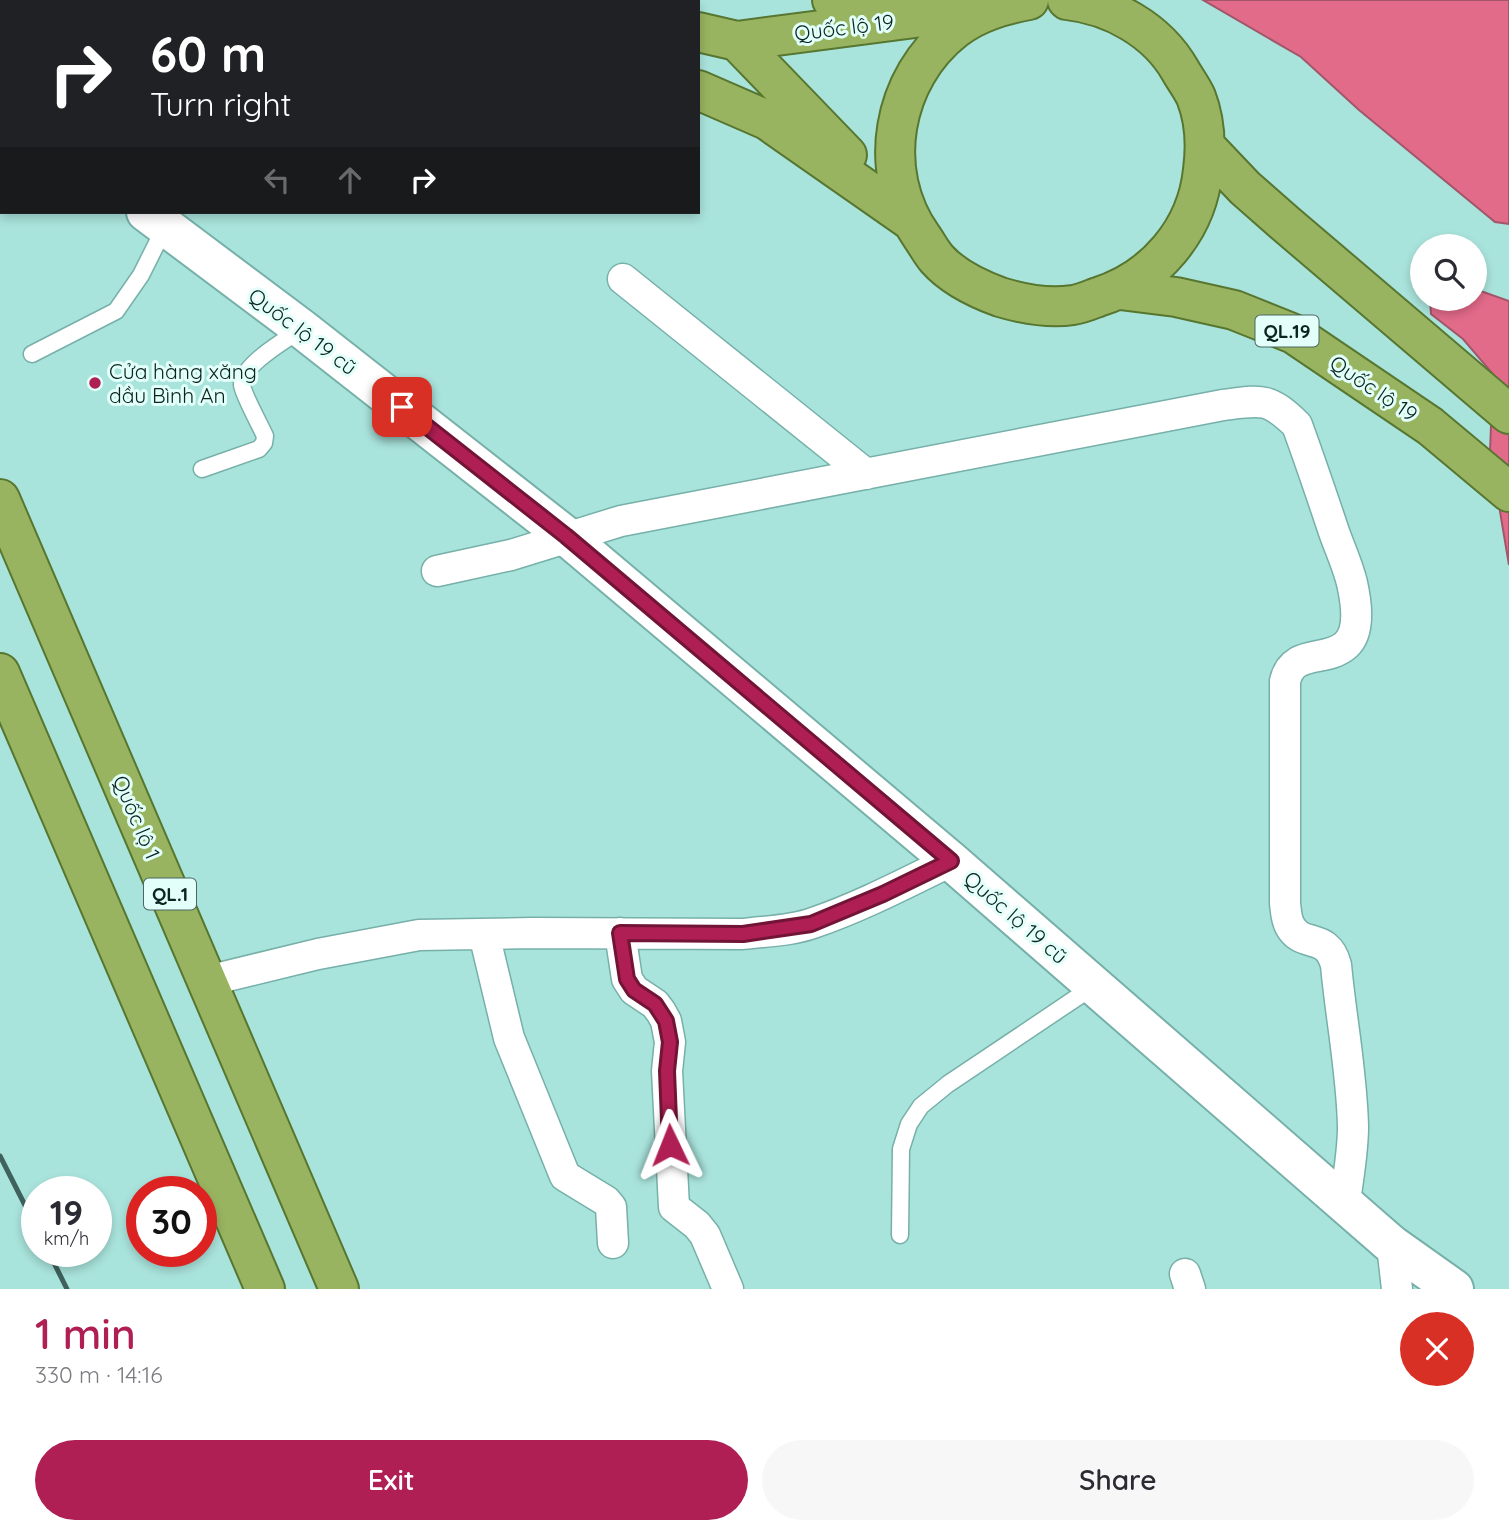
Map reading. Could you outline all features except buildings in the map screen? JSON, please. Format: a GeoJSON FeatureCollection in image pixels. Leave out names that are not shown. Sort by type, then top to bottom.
{"type":"FeatureCollection","features":[{"type":"Feature","properties":{"kind":"highway"},"geometry":{"type":"LineString","coordinates":[[832,0],[1011,4]]}},
{"type":"Feature","properties":{"kind":"highway"},"geometry":{"type":"LineString","coordinates":[[737,41],[910,220],[938,260],[977,289],[1024,305],[1073,305],[1120,290],[1156,265],[1184,231],[1201,190],[1206,147],[1196,98],[1172,55],[1136,22],[1090,2],[1067,0]]}},
{"type":"Feature","properties":{"kind":"highway"},"geometry":{"type":"LineString","coordinates":[[910,220],[896,180],[894,137],[905,96],[925,59],[956,28],[1011,4]]}},
{"type":"Feature","properties":{"kind":"highway","name":"Quốc lộ 19"},"geometry":{"type":"LineString","coordinates":[[700,32],[737,41],[1011,4]]}},
{"type":"Feature","properties":{"kind":"highway"},"geometry":{"type":"LineString","coordinates":[[700,91],[767,120],[910,220]]}},
{"type":"Feature","properties":{"kind":"highway"},"geometry":{"type":"LineString","coordinates":[[1206,147],[1245,188],[1509,414]]}},
{"type":"Feature","properties":{"kind":"highway","name":"Quốc lộ 19"},"geometry":{"type":"LineString","coordinates":[[1120,290],[1176,297],[1234,310],[1294,334],[1430,426],[1509,492]]}},
{"type":"Feature","properties":{"kind":"highway","name":"Quốc lộ 1"},"geometry":{"type":"LineString","coordinates":[[0,499],[339,1289]]}},
{"type":"Feature","properties":{"kind":"highway"},"geometry":{"type":"LineString","coordinates":[[0,673],[265,1289]]}},
{"type":"Feature","properties":{"kind":"street","name":"Quốc lộ 19 cũ"},"geometry":{"type":"LineString","coordinates":[[155,219],[302,329],[566,536],[951,861],[1392,1245],[1454,1289]]}},
{"type":"Feature","properties":{"kind":"street"},"geometry":{"type":"LineString","coordinates":[[623,279],[866,474]]}},
{"type":"Feature","properties":{"kind":"street"},"geometry":{"type":"LineString","coordinates":[[437,571],[511,555],[621,521],[1243,402],[1262,400],[1279,407],[1297,425],[1352,582],[1356,618],[1348,644],[1331,653],[1294,663],[1288,671],[1286,681],[1285,903],[1290,928],[1303,938],[1326,947],[1333,954],[1336,965],[1352,1106],[1352,1155],[1345,1202]]}},
{"type":"Feature","properties":{"kind":"street"},"geometry":{"type":"LineString","coordinates":[[207,981],[318,954],[419,935],[743,934],[811,924],[883,894],[951,861]]}},
{"type":"Feature","properties":{"kind":"street"},"geometry":{"type":"LineString","coordinates":[[620,933],[627,979],[634,990],[655,1004],[666,1021],[670,1042],[667,1071],[674,1208],[697,1225],[705,1236],[728,1289]]}},
{"type":"Feature","properties":{"kind":"street"},"geometry":{"type":"LineString","coordinates":[[484,934],[509,1038],[565,1175],[611,1207],[613,1243]]}},
{"type":"Feature","properties":{"kind":"street"},"geometry":{"type":"LineString","coordinates":[[1392,1245],[1397,1289]]}},
{"type":"Feature","properties":{"kind":"lane"},"geometry":{"type":"LineString","coordinates":[[32,354],[116,311],[141,275],[155,219]]}},
{"type":"Feature","properties":{"kind":"lane"},"geometry":{"type":"LineString","coordinates":[[202,469],[259,449],[264,443],[265,436],[242,385],[245,373],[253,363],[302,329]]}},
{"type":"Feature","properties":{"kind":"lane"},"geometry":{"type":"LineString","coordinates":[[900,1235],[901,1149],[909,1124],[921,1106],[948,1084],[1095,986]]}},
{"type":"Feature","properties":{"kind":"shaded area"},"geometry":{"type":"Polygon","coordinates":[[[1203,0],[1509,0],[1509,224],[1495,222],[1359,110],[1301,57],[1203,0]]]}},
{"type":"Feature","properties":{"kind":"shaded area"},"geometry":{"type":"Polygon","coordinates":[[[1487,293],[1509,301],[1509,565],[1490,452],[1493,374],[1463,339],[1431,314],[1431,311],[1487,311],[1487,293]]]}},
{"type":"Feature","properties":{"kind":"railway"},"geometry":{"type":"LineString","coordinates":[[0,1156],[21,1197]]}},
{"type":"Feature","properties":{"kind":"railway"},"geometry":{"type":"LineString","coordinates":[[56,1267],[67,1289]]}},
{"type":"Feature","properties":{"kind":"place","name":"Cửa hàng xăng dầu Bình An"},"geometry":{"type":"Point","coordinates":[95,383]}},
{"type":"Feature","properties":{"kind":"route"},"geometry":{"type":"LineString","coordinates":[[402,407],[566,536],[951,861],[883,894],[811,924],[743,934],[620,933],[627,979],[634,990],[655,1004],[666,1021],[670,1042],[667,1071],[670,1145]]}}]}
